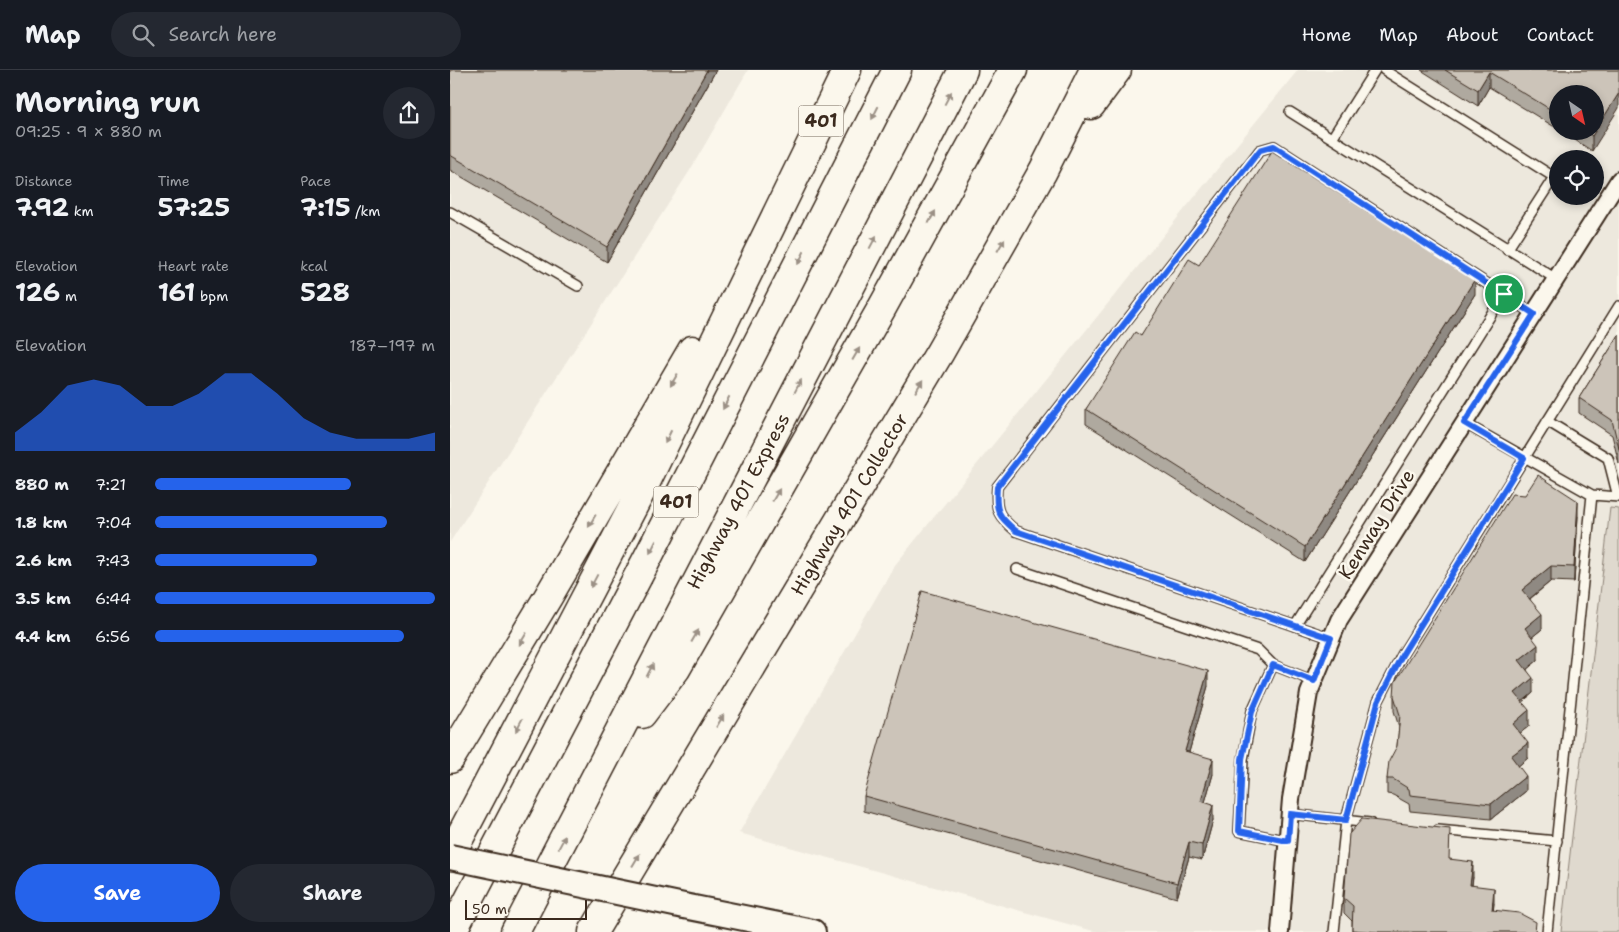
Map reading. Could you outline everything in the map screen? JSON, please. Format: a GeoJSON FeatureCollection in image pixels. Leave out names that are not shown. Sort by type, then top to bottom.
{"type":"FeatureCollection","features":[{"type":"Feature","properties":{"kind":"highway","name":"401"},"geometry":{"type":"LineString","coordinates":[[450,857],[646,482],[847,70]]}},
{"type":"Feature","properties":{"kind":"highway","name":"401"},"geometry":{"type":"LineString","coordinates":[[452,932],[646,561],[897,70]]}},
{"type":"Feature","properties":{"kind":"highway","name":"Highway 401 Express"},"geometry":{"type":"LineString","coordinates":[[515,932],[963,70]]}},
{"type":"Feature","properties":{"kind":"highway"},"geometry":{"type":"LineString","coordinates":[[605,760],[676,669],[883,306],[1013,70]]}},
{"type":"Feature","properties":{"kind":"highway","name":"Highway 401 Collector"},"geometry":{"type":"LineString","coordinates":[[593,932],[940,352],[1043,171],[1094,70]]}},
{"type":"Feature","properties":{"kind":"highway"},"geometry":{"type":"LineString","coordinates":[[1043,171],[1117,70]]}},
{"type":"Feature","properties":{"kind":"highway"},"geometry":{"type":"LineString","coordinates":[[450,759],[548,597],[796,172]]}},
{"type":"Feature","properties":{"kind":"main road"},"geometry":{"type":"LineString","coordinates":[[450,857],[813,932]]}},
{"type":"Feature","properties":{"kind":"street","name":"Kenway Drive"},"geometry":{"type":"LineString","coordinates":[[1280,932],[1290,814],[1309,693],[1339,620],[1619,180]]}},
{"type":"Feature","properties":{"kind":"lane"},"geometry":{"type":"LineString","coordinates":[[1332,138],[1375,70]]}},
{"type":"Feature","properties":{"kind":"lane"},"geometry":{"type":"LineString","coordinates":[[1384,70],[1554,177],[1507,250]]}},
{"type":"Feature","properties":{"kind":"lane"},"geometry":{"type":"LineString","coordinates":[[1290,112],[1556,279]]}},
{"type":"Feature","properties":{"kind":"lane"},"geometry":{"type":"LineString","coordinates":[[1331,638],[1016,531],[1000,518],[995,502],[997,487],[1260,150],[1274,146],[1534,314]]}},
{"type":"Feature","properties":{"kind":"lane"},"geometry":{"type":"LineString","coordinates":[[450,212],[578,286]]}},
{"type":"Feature","properties":{"kind":"lane"},"geometry":{"type":"LineString","coordinates":[[1295,626],[1504,294]]}},
{"type":"Feature","properties":{"kind":"lane"},"geometry":{"type":"LineString","coordinates":[[1334,932],[1346,820],[1378,702],[1402,655],[1619,306]]}},
{"type":"Feature","properties":{"kind":"lane"},"geometry":{"type":"LineString","coordinates":[[1464,423],[1592,495],[1618,497],[1608,458],[1546,422]]}},
{"type":"Feature","properties":{"kind":"lane"},"geometry":{"type":"LineString","coordinates":[[1547,932],[1592,495]]}},
{"type":"Feature","properties":{"kind":"lane"},"geometry":{"type":"LineString","coordinates":[[1017,569],[1258,650],[1273,665],[1314,681]]}},
{"type":"Feature","properties":{"kind":"lane"},"geometry":{"type":"LineString","coordinates":[[1273,665],[1252,712],[1242,759],[1239,831],[1288,841]]}},
{"type":"Feature","properties":{"kind":"lane"},"geometry":{"type":"LineString","coordinates":[[1290,814],[1384,824]]}},
{"type":"Feature","properties":{"kind":"lane"},"geometry":{"type":"LineString","coordinates":[[1432,829],[1557,841]]}},
{"type":"Feature","properties":{"kind":"shaded area"},"geometry":{"type":"Polygon","coordinates":[[[450,70],[748,70],[689,172],[450,542],[450,70]]]}},
{"type":"Feature","properties":{"kind":"shaded area"},"geometry":{"type":"Polygon","coordinates":[[[1298,70],[1619,70],[1619,509],[1610,508],[1561,932],[1097,932],[739,833],[895,565],[1298,70]]]}},
{"type":"Feature","properties":{"kind":"shaded area"},"geometry":{"type":"Polygon","coordinates":[[[1610,508],[1619,509],[1619,932],[1561,932],[1610,508]]]}},
{"type":"Feature","properties":{"kind":"building"},"geometry":{"type":"Polygon","coordinates":[[[450,70],[707,70],[607,247],[450,155],[450,70]]]}},
{"type":"Feature","properties":{"kind":"building"},"geometry":{"type":"Polygon","coordinates":[[[1445,70],[1619,70],[1619,93],[1604,117],[1604,85],[1549,85],[1549,109],[1489,72],[1478,90],[1445,70]]]}},
{"type":"Feature","properties":{"kind":"building"},"geometry":{"type":"Polygon","coordinates":[[[1272,151],[1475,279],[1305,547],[1086,409],[1135,332],[1141,336],[1189,259],[1199,265],[1272,151]]]}},
{"type":"Feature","properties":{"kind":"building"},"geometry":{"type":"Polygon","coordinates":[[[1619,335],[1619,449],[1612,420],[1579,398],[1619,335]]]}},
{"type":"Feature","properties":{"kind":"building"},"geometry":{"type":"Polygon","coordinates":[[[1538,475],[1578,501],[1574,567],[1551,566],[1522,590],[1542,614],[1525,628],[1538,645],[1519,660],[1533,678],[1515,693],[1529,710],[1513,724],[1528,743],[1511,756],[1526,776],[1491,804],[1410,795],[1409,789],[1393,779],[1387,779],[1389,761],[1397,746],[1400,715],[1394,696],[1395,682],[1512,494],[1525,495],[1538,475]]]}},
{"type":"Feature","properties":{"kind":"building"},"geometry":{"type":"Polygon","coordinates":[[[922,591],[1208,671],[1185,751],[1213,759],[1201,801],[1213,805],[1202,845],[1189,842],[1177,883],[864,796],[922,591]]]}},
{"type":"Feature","properties":{"kind":"building"},"geometry":{"type":"Polygon","coordinates":[[[1362,819],[1450,829],[1449,859],[1473,862],[1470,885],[1494,888],[1492,910],[1519,913],[1536,922],[1535,932],[1379,932],[1352,930],[1353,906],[1344,898],[1349,834],[1362,819]]]}},
{"type":"Feature","properties":{"kind":"route"},"geometry":{"type":"LineString","coordinates":[[1274,146],[1504,294],[1534,314],[1464,423],[1524,458],[1402,655],[1378,702],[1346,820],[1290,814],[1288,841],[1239,831],[1242,759],[1252,712],[1273,665],[1314,681],[1331,638],[1016,531],[1000,518],[995,502],[997,487],[1260,150],[1274,146]]}}]}
